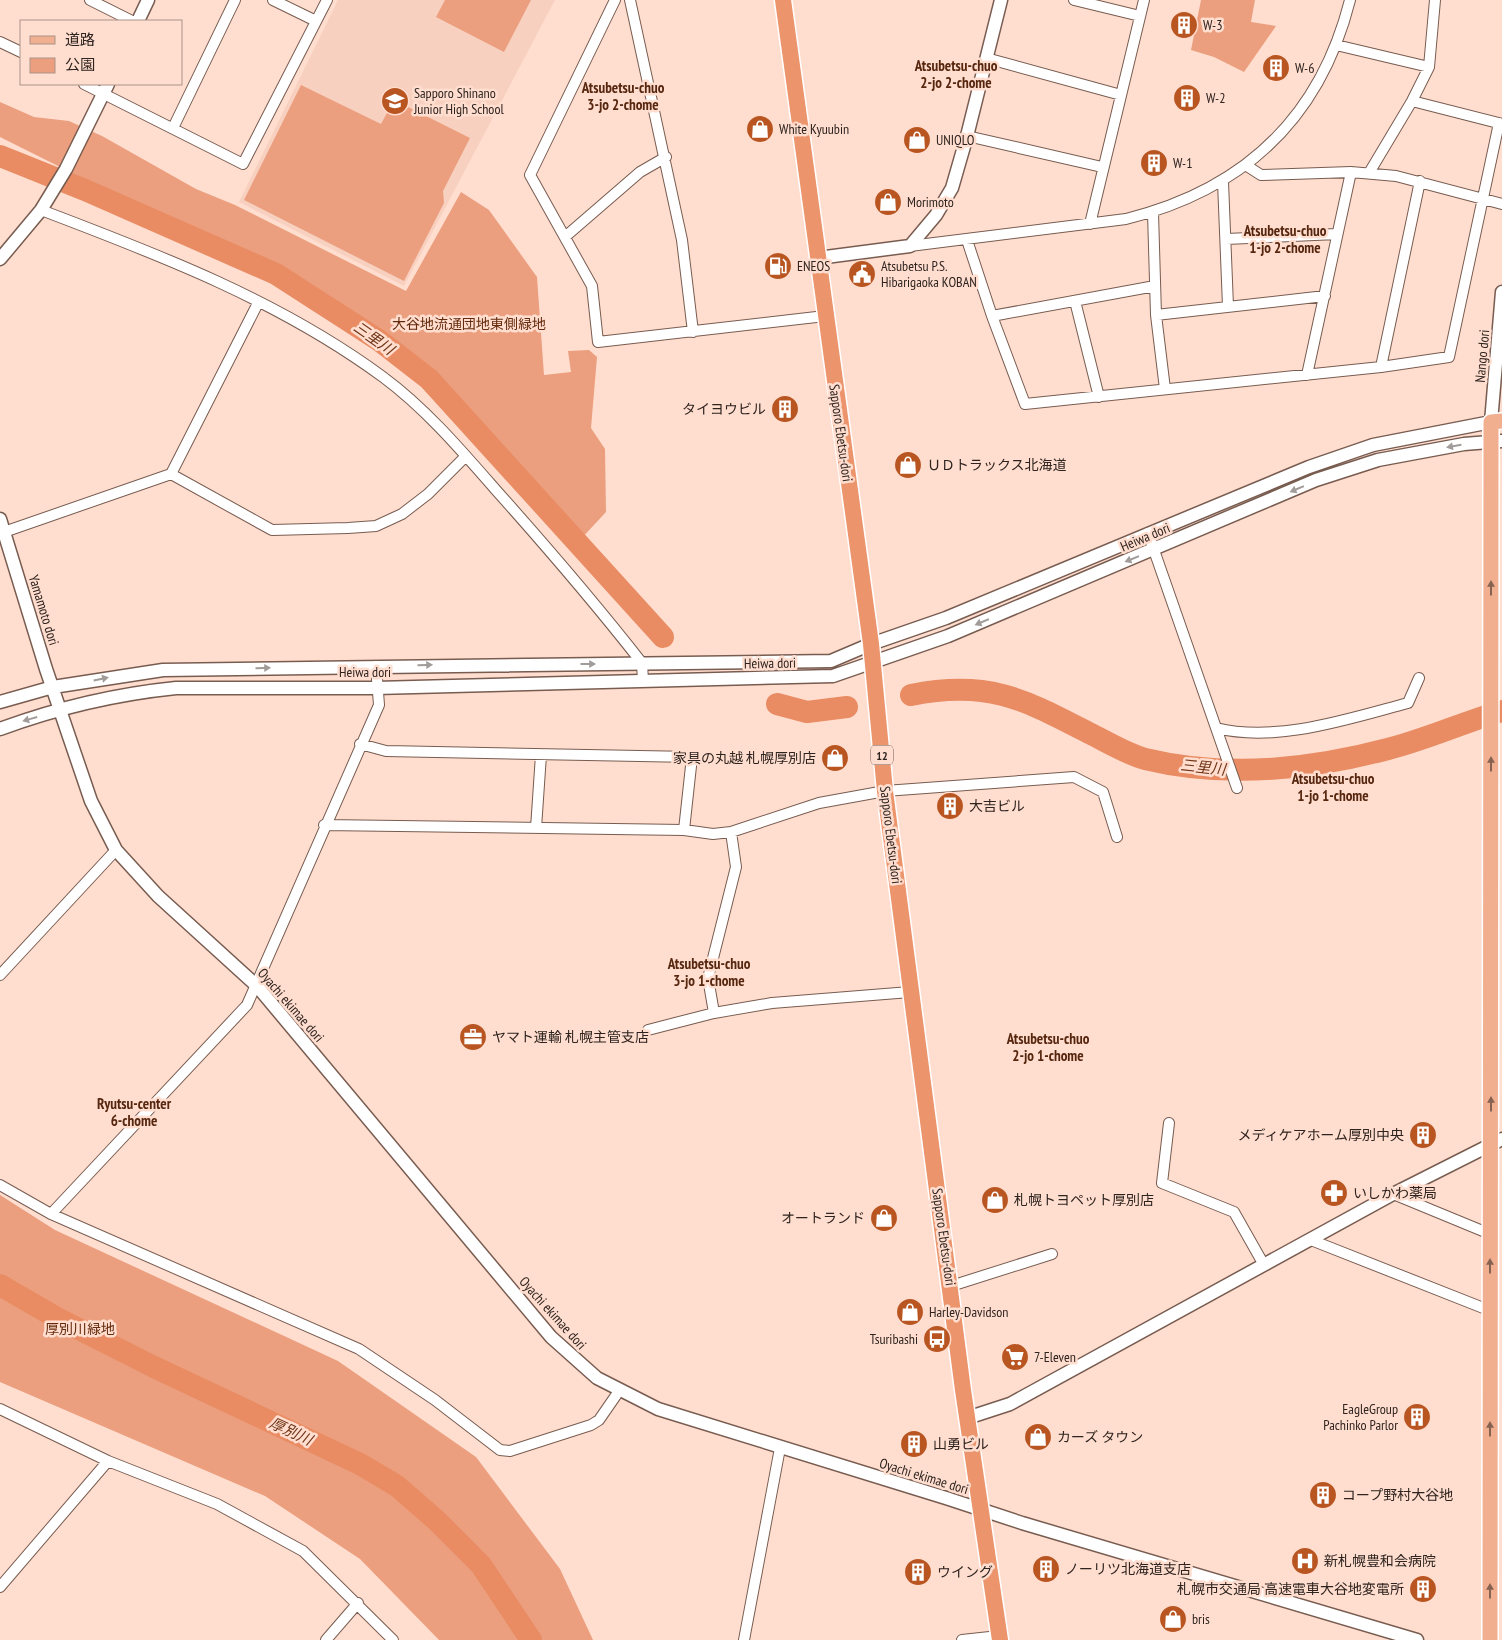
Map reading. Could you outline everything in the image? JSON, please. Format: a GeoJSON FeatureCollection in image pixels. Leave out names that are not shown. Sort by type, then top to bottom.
{"type":"FeatureCollection","features":[{"type":"Feature","properties":{"kind":"highway","name":"Sapporo Ebetsu-dori"},"geometry":{"type":"LineString","coordinates":[[783,0],[873,662],[885,791],[910,992],[967,1418],[982,1510],[999,1638]]}},
{"type":"Feature","properties":{"kind":"main road"},"geometry":{"type":"LineString","coordinates":[[1490,1640],[1490,1234],[1496,1142],[1490,636],[1497,421]]}},
{"type":"Feature","properties":{"kind":"street"},"geometry":{"type":"LineString","coordinates":[[90,0],[130,20]]}},
{"type":"Feature","properties":{"kind":"street"},"geometry":{"type":"LineString","coordinates":[[138,20],[148,0]]}},
{"type":"Feature","properties":{"kind":"street"},"geometry":{"type":"LineString","coordinates":[[173,128],[235,0]]}},
{"type":"Feature","properties":{"kind":"street"},"geometry":{"type":"LineString","coordinates":[[273,0],[316,21]]}},
{"type":"Feature","properties":{"kind":"street"},"geometry":{"type":"LineString","coordinates":[[88,85],[106,89],[173,128],[243,164],[327,0]]}},
{"type":"Feature","properties":{"kind":"street"},"geometry":{"type":"LineString","coordinates":[[615,0],[530,175],[566,236],[592,286],[598,342],[825,316]]}},
{"type":"Feature","properties":{"kind":"street"},"geometry":{"type":"LineString","coordinates":[[630,0],[666,158],[682,240],[693,332]]}},
{"type":"Feature","properties":{"kind":"street"},"geometry":{"type":"LineString","coordinates":[[910,246],[936,215],[952,188],[1001,0]]}},
{"type":"Feature","properties":{"kind":"street"},"geometry":{"type":"LineString","coordinates":[[1074,0],[1140,16]]}},
{"type":"Feature","properties":{"kind":"street"},"geometry":{"type":"LineString","coordinates":[[1090,224],[1102,167],[1144,0]]}},
{"type":"Feature","properties":{"kind":"street"},"geometry":{"type":"LineString","coordinates":[[818,258],[1090,224],[1152,212],[1223,182],[1247,166],[1268,147],[1305,103],[1322,76],[1336,45],[1350,0]]}},
{"type":"Feature","properties":{"kind":"street"},"geometry":{"type":"LineString","coordinates":[[1369,173],[1412,101],[1428,67],[1435,0]]}},
{"type":"Feature","properties":{"kind":"street"},"geometry":{"type":"LineString","coordinates":[[0,42],[20,52]]}},
{"type":"Feature","properties":{"kind":"street"},"geometry":{"type":"LineString","coordinates":[[1336,45],[1428,67]]}},
{"type":"Feature","properties":{"kind":"street"},"geometry":{"type":"LineString","coordinates":[[986,58],[1120,94]]}},
{"type":"Feature","properties":{"kind":"street"},"geometry":{"type":"LineString","coordinates":[[0,259],[41,210],[66,169],[106,89]]}},
{"type":"Feature","properties":{"kind":"street"},"geometry":{"type":"LineString","coordinates":[[967,240],[992,316],[1025,404],[1382,367],[1449,357],[1500,123],[1412,101]]}},
{"type":"Feature","properties":{"kind":"street"},"geometry":{"type":"LineString","coordinates":[[967,136],[1102,167]]}},
{"type":"Feature","properties":{"kind":"street"},"geometry":{"type":"LineString","coordinates":[[566,236],[640,172],[666,158]]}},
{"type":"Feature","properties":{"kind":"street"},"geometry":{"type":"LineString","coordinates":[[1247,166],[1261,175],[1369,173],[1420,182],[1502,204]]}},
{"type":"Feature","properties":{"kind":"street"},"geometry":{"type":"LineString","coordinates":[[1307,375],[1351,172]]}},
{"type":"Feature","properties":{"kind":"street"},"geometry":{"type":"LineString","coordinates":[[1223,182],[1228,306]]}},
{"type":"Feature","properties":{"kind":"street"},"geometry":{"type":"LineString","coordinates":[[1382,367],[1420,182]]}},
{"type":"Feature","properties":{"kind":"street"},"geometry":{"type":"LineString","coordinates":[[41,210],[167,258],[318,332],[385,378],[424,413],[466,456],[567,571],[642,663],[644,681]]}},
{"type":"Feature","properties":{"kind":"street"},"geometry":{"type":"LineString","coordinates":[[1152,212],[1156,315],[1165,389]]}},
{"type":"Feature","properties":{"kind":"street"},"geometry":{"type":"LineString","coordinates":[[1226,239],[1337,234]]}},
{"type":"Feature","properties":{"kind":"street"},"geometry":{"type":"LineString","coordinates":[[992,316],[1155,286]]}},
{"type":"Feature","properties":{"kind":"street","name":"Nango dori"},"geometry":{"type":"LineString","coordinates":[[1497,421],[1502,292]]}},
{"type":"Feature","properties":{"kind":"street"},"geometry":{"type":"LineString","coordinates":[[1156,315],[1324,296]]}},
{"type":"Feature","properties":{"kind":"street"},"geometry":{"type":"LineString","coordinates":[[1075,300],[1099,397]]}},
{"type":"Feature","properties":{"kind":"street"},"geometry":{"type":"LineString","coordinates":[[2,526],[171,474],[258,303]]}},
{"type":"Feature","properties":{"kind":"street","name":"Heiwa dori"},"geometry":{"type":"LineString","coordinates":[[0,702],[53,687],[163,670],[830,661],[870,644],[946,618],[1309,467],[1374,445],[1497,421]]}},
{"type":"Feature","properties":{"kind":"street","name":"Heiwa dori"},"geometry":{"type":"LineString","coordinates":[[0,729],[60,710],[150,691],[176,688],[376,688],[833,676],[948,636],[1316,480],[1378,460],[1464,444],[1496,442]]}},
{"type":"Feature","properties":{"kind":"street"},"geometry":{"type":"LineString","coordinates":[[171,474],[272,530],[348,528],[376,526],[402,514],[428,494],[466,456]]}},
{"type":"Feature","properties":{"kind":"street","name":"Yamamoto dori"},"geometry":{"type":"LineString","coordinates":[[2,526],[60,710]]}},
{"type":"Feature","properties":{"kind":"street"},"geometry":{"type":"LineString","coordinates":[[1148,533],[1235,785]]}},
{"type":"Feature","properties":{"kind":"street"},"geometry":{"type":"LineString","coordinates":[[52,1214],[247,1005],[257,986],[324,825],[379,705],[376,688],[376,666]]}},
{"type":"Feature","properties":{"kind":"street"},"geometry":{"type":"LineString","coordinates":[[1216,728],[1249,733],[1326,725],[1408,703],[1419,678]]}},
{"type":"Feature","properties":{"kind":"street","name":"Oyachi ekimae dori"},"geometry":{"type":"LineString","coordinates":[[60,710],[91,801],[116,850],[158,896],[257,986],[551,1337],[597,1378],[658,1410],[982,1510],[1417,1640]]}},
{"type":"Feature","properties":{"kind":"street"},"geometry":{"type":"LineString","coordinates":[[360,744],[386,751],[692,757],[684,830]]}},
{"type":"Feature","properties":{"kind":"street"},"geometry":{"type":"LineString","coordinates":[[536,828],[541,755]]}},
{"type":"Feature","properties":{"kind":"street"},"geometry":{"type":"LineString","coordinates":[[324,825],[684,830],[713,834],[731,832],[819,803],[885,791],[1074,777],[1103,792],[1117,836]]}},
{"type":"Feature","properties":{"kind":"street"},"geometry":{"type":"LineString","coordinates":[[714,1013],[708,978],[736,867],[731,832]]}},
{"type":"Feature","properties":{"kind":"street"},"geometry":{"type":"LineString","coordinates":[[0,975],[116,850]]}},
{"type":"Feature","properties":{"kind":"street"},"geometry":{"type":"LineString","coordinates":[[648,1030],[714,1013],[772,1003],[910,992]]}},
{"type":"Feature","properties":{"kind":"street"},"geometry":{"type":"LineString","coordinates":[[1169,1123],[1162,1183],[1234,1212],[1264,1265]]}},
{"type":"Feature","properties":{"kind":"street"},"geometry":{"type":"LineString","coordinates":[[967,1418],[1010,1404],[1393,1194],[1496,1142]]}},
{"type":"Feature","properties":{"kind":"street"},"geometry":{"type":"LineString","coordinates":[[0,1185],[52,1214],[360,1348],[435,1400],[500,1450],[510,1451],[591,1425],[599,1420],[619,1391]]}},
{"type":"Feature","properties":{"kind":"street"},"geometry":{"type":"LineString","coordinates":[[1393,1194],[1490,1234]]}},
{"type":"Feature","properties":{"kind":"street"},"geometry":{"type":"LineString","coordinates":[[1311,1240],[1491,1311]]}},
{"type":"Feature","properties":{"kind":"street"},"geometry":{"type":"LineString","coordinates":[[950,1286],[1052,1254]]}},
{"type":"Feature","properties":{"kind":"street"},"geometry":{"type":"LineString","coordinates":[[0,1408],[108,1461],[217,1504],[303,1551],[393,1640]]}},
{"type":"Feature","properties":{"kind":"street"},"geometry":{"type":"LineString","coordinates":[[744,1640],[780,1448]]}},
{"type":"Feature","properties":{"kind":"street"},"geometry":{"type":"LineString","coordinates":[[0,1588],[108,1461]]}},
{"type":"Feature","properties":{"kind":"street"},"geometry":{"type":"LineString","coordinates":[[326,1640],[358,1604]]}},
{"type":"Feature","properties":{"kind":"street"},"geometry":{"type":"LineString","coordinates":[[962,1640],[999,1638]]}},
{"type":"Feature","properties":{"kind":"shaded area","name":"Sapporo Shinano Junior High School"},"geometry":{"type":"Polygon","coordinates":[[[338,0],[555,0],[404,286],[239,202],[338,0]]]}},
{"type":"Feature","properties":{"kind":"green space"},"geometry":{"type":"Polygon","coordinates":[[[445,0],[531,0],[504,52],[436,17],[445,0]]]}},
{"type":"Feature","properties":{"kind":"green space"},"geometry":{"type":"Polygon","coordinates":[[[1201,0],[1255,0],[1251,22],[1276,26],[1244,72],[1214,57],[1191,50],[1201,0]]]}},
{"type":"Feature","properties":{"kind":"green space"},"geometry":{"type":"Polygon","coordinates":[[[301,85],[381,124],[394,100],[470,138],[443,191],[444,203],[404,281],[244,200],[301,85]]]}},
{"type":"Feature","properties":{"kind":"green space","name":"大谷地流通団地東側緑地"},"geometry":{"type":"Polygon","coordinates":[[[0,102],[34,117],[69,121],[102,136],[196,189],[235,205],[406,291],[461,192],[489,210],[537,277],[544,375],[571,372],[568,351],[589,350],[597,357],[591,428],[605,449],[606,512],[580,540],[384,338],[307,284],[104,189],[0,137],[0,102]]]}},
{"type":"Feature","properties":{"kind":"green space","name":"厚別川緑地"},"geometry":{"type":"Polygon","coordinates":[[[0,1195],[55,1230],[338,1361],[476,1457],[560,1569],[593,1640],[439,1640],[360,1559],[265,1496],[0,1382],[0,1195]]]}},
{"type":"Feature","properties":{"kind":"waterway","name":"三里川"},"geometry":{"type":"LineString","coordinates":[[0,156],[85,190],[276,274],[380,341],[429,379],[663,637]]}},
{"type":"Feature","properties":{"kind":"waterway","name":"三里川"},"geometry":{"type":"LineString","coordinates":[[911,695],[939,691],[985,691],[1006,696],[1047,712],[1138,757],[1175,765],[1236,770],[1297,766],[1358,756],[1403,745],[1502,711]]}},
{"type":"Feature","properties":{"kind":"waterway","name":"三里川"},"geometry":{"type":"LineString","coordinates":[[777,704],[807,712],[847,707]]}},
{"type":"Feature","properties":{"kind":"waterway","name":"厚別川"},"geometry":{"type":"LineString","coordinates":[[0,1285],[57,1318],[154,1367],[360,1464],[397,1486],[436,1520],[481,1565],[531,1640]]}},
{"type":"Feature","properties":{"kind":"place","name":"W-3"},"geometry":{"type":"Point","coordinates":[1184,25]}},
{"type":"Feature","properties":{"kind":"place","name":"W-6"},"geometry":{"type":"Point","coordinates":[1276,68]}},
{"type":"Feature","properties":{"kind":"place","name":"W-2"},"geometry":{"type":"Point","coordinates":[1187,98]}},
{"type":"Feature","properties":{"kind":"place","name":"Sapporo Shinano Junior High School"},"geometry":{"type":"Point","coordinates":[395,101]}},
{"type":"Feature","properties":{"kind":"place","name":"White Kyuubin"},"geometry":{"type":"Point","coordinates":[760,129]}},
{"type":"Feature","properties":{"kind":"place","name":"UNIQLO"},"geometry":{"type":"Point","coordinates":[917,140]}},
{"type":"Feature","properties":{"kind":"place","name":"W-1"},"geometry":{"type":"Point","coordinates":[1154,163]}},
{"type":"Feature","properties":{"kind":"place","name":"Morimoto"},"geometry":{"type":"Point","coordinates":[888,202]}},
{"type":"Feature","properties":{"kind":"place","name":"ENEOS"},"geometry":{"type":"Point","coordinates":[778,266]}},
{"type":"Feature","properties":{"kind":"place","name":"Atsubetsu P.S. Hibarigaoka KOBAN"},"geometry":{"type":"Point","coordinates":[862,274]}},
{"type":"Feature","properties":{"kind":"place","name":"タイヨウビル"},"geometry":{"type":"Point","coordinates":[785,409]}},
{"type":"Feature","properties":{"kind":"place","name":"ＵＤトラックス北海道"},"geometry":{"type":"Point","coordinates":[908,465]}},
{"type":"Feature","properties":{"kind":"place","name":"家具の丸越 札幌厚別店"},"geometry":{"type":"Point","coordinates":[835,758]}},
{"type":"Feature","properties":{"kind":"place","name":"大吉ビル"},"geometry":{"type":"Point","coordinates":[950,806]}},
{"type":"Feature","properties":{"kind":"place","name":"ヤマト運輸 札幌主管支店"},"geometry":{"type":"Point","coordinates":[473,1037]}},
{"type":"Feature","properties":{"kind":"place","name":"メディケアホーム厚別中央"},"geometry":{"type":"Point","coordinates":[1423,1135]}},
{"type":"Feature","properties":{"kind":"place","name":"いしかわ薬局"},"geometry":{"type":"Point","coordinates":[1334,1193]}},
{"type":"Feature","properties":{"kind":"place","name":"札幌トヨペット厚別店"},"geometry":{"type":"Point","coordinates":[995,1200]}},
{"type":"Feature","properties":{"kind":"place","name":"オートランド"},"geometry":{"type":"Point","coordinates":[884,1218]}},
{"type":"Feature","properties":{"kind":"place","name":"Harley-Davidson"},"geometry":{"type":"Point","coordinates":[910,1312]}},
{"type":"Feature","properties":{"kind":"place","name":"Tsuribashi"},"geometry":{"type":"Point","coordinates":[937,1339]}},
{"type":"Feature","properties":{"kind":"place","name":"7-Eleven"},"geometry":{"type":"Point","coordinates":[1015,1357]}},
{"type":"Feature","properties":{"kind":"place","name":"EagleGroup Pachinko Parlor"},"geometry":{"type":"Point","coordinates":[1417,1417]}},
{"type":"Feature","properties":{"kind":"place","name":"カーズ タウン"},"geometry":{"type":"Point","coordinates":[1038,1437]}},
{"type":"Feature","properties":{"kind":"place","name":"山勇ビル"},"geometry":{"type":"Point","coordinates":[914,1444]}},
{"type":"Feature","properties":{"kind":"place","name":"コープ野村大谷地"},"geometry":{"type":"Point","coordinates":[1323,1495]}},
{"type":"Feature","properties":{"kind":"place","name":"新札幌豊和会病院"},"geometry":{"type":"Point","coordinates":[1305,1561]}},
{"type":"Feature","properties":{"kind":"place","name":"ノーリツ北海道支店"},"geometry":{"type":"Point","coordinates":[1046,1569]}},
{"type":"Feature","properties":{"kind":"place","name":"ウイング"},"geometry":{"type":"Point","coordinates":[918,1572]}},
{"type":"Feature","properties":{"kind":"place","name":"札幌市交通局 高速電車大谷地変電所"},"geometry":{"type":"Point","coordinates":[1423,1589]}},
{"type":"Feature","properties":{"kind":"place","name":"bris"},"geometry":{"type":"Point","coordinates":[1173,1619]}},
{"type":"Feature","properties":{"kind":"district","name":"Atsubetsu-chuo 2-jo 2-chome"},"geometry":{"type":"Point","coordinates":[956,74]}},
{"type":"Feature","properties":{"kind":"district","name":"Atsubetsu-chuo 3-jo 2-chome"},"geometry":{"type":"Point","coordinates":[623,96]}},
{"type":"Feature","properties":{"kind":"district","name":"Atsubetsu-chuo 1-jo 2-chome"},"geometry":{"type":"Point","coordinates":[1285,238]}},
{"type":"Feature","properties":{"kind":"district","name":"Atsubetsu-chuo 1-jo 1-chome"},"geometry":{"type":"Point","coordinates":[1333,786]}},
{"type":"Feature","properties":{"kind":"district","name":"Atsubetsu-chuo 3-jo 1-chome"},"geometry":{"type":"Point","coordinates":[709,972]}},
{"type":"Feature","properties":{"kind":"district","name":"Atsubetsu-chuo 2-jo 1-chome"},"geometry":{"type":"Point","coordinates":[1048,1046]}},
{"type":"Feature","properties":{"kind":"district","name":"Ryutsu-center 6-chome"},"geometry":{"type":"Point","coordinates":[134,1112]}}]}
